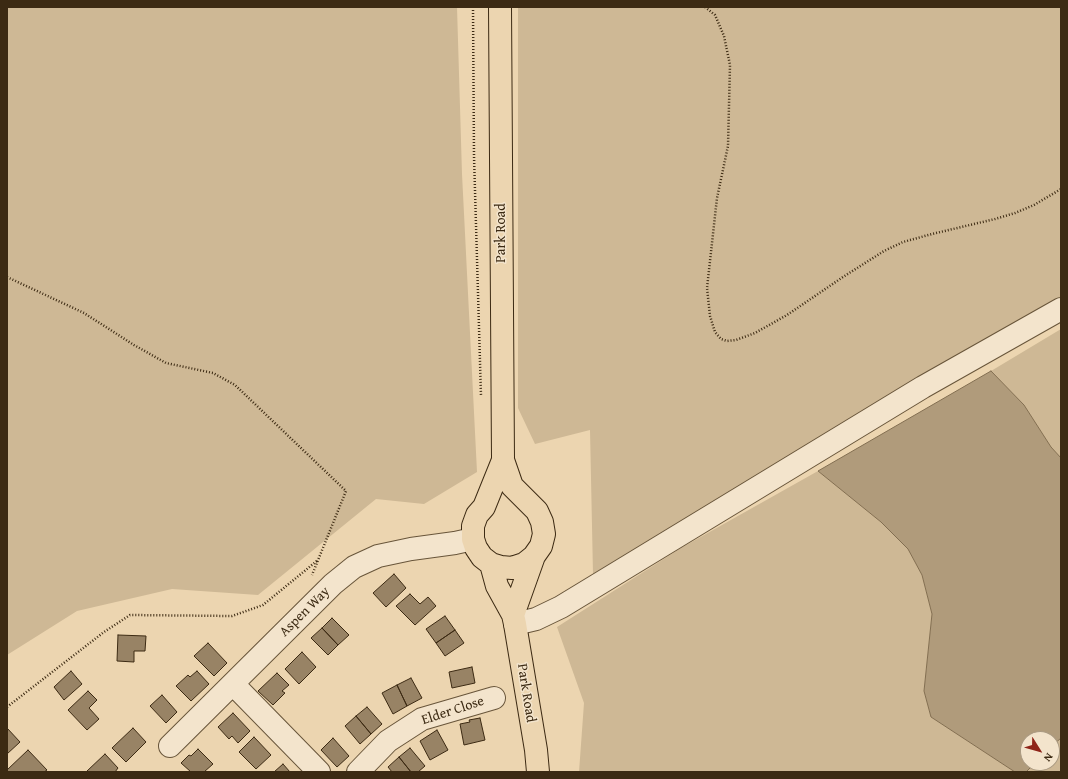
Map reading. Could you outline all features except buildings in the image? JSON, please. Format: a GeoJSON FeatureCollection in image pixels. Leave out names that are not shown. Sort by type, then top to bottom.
{"type":"FeatureCollection","features":[{"type":"Feature","properties":{"kind":"main road","name":"Park Road"},"geometry":{"type":"LineString","coordinates":[[500,7],[503,460],[512,486],[536,511],[542,522],[544,534],[541,546],[534,556],[514,620]]}},
{"type":"Feature","properties":{"kind":"main road","name":"Park Road"},"geometry":{"type":"LineString","coordinates":[[503,460],[484,506],[477,515],[473,526],[473,539],[476,548],[482,557],[491,564],[497,586],[514,620],[536,750],[538,772]]}},
{"type":"Feature","properties":{"kind":"main road"},"geometry":{"type":"LineString","coordinates":[[484,506],[493,500],[504,497],[516,498],[528,503]]}},
{"type":"Feature","properties":{"kind":"main road"},"geometry":{"type":"LineString","coordinates":[[491,564],[512,568],[524,564],[534,556]]}},
{"type":"Feature","properties":{"kind":"street"},"geometry":{"type":"LineString","coordinates":[[514,620],[536,619],[561,607],[923,387],[1061,309]]}},
{"type":"Feature","properties":{"kind":"street","name":"Aspen Way"},"geometry":{"type":"LineString","coordinates":[[170,746],[333,584],[354,567],[378,556],[473,539]]}},
{"type":"Feature","properties":{"kind":"street"},"geometry":{"type":"LineString","coordinates":[[233,684],[319,772]]}},
{"type":"Feature","properties":{"kind":"street","name":"Elder Close"},"geometry":{"type":"LineString","coordinates":[[358,772],[388,741],[422,718],[494,698]]}},
{"type":"Feature","properties":{"kind":"path"},"geometry":{"type":"LineString","coordinates":[[473,7],[474,156],[481,401]]}},
{"type":"Feature","properties":{"kind":"path"},"geometry":{"type":"LineString","coordinates":[[705,7],[714,15],[724,36],[730,65],[728,146],[717,198],[707,288],[710,316],[715,332],[721,339],[727,341],[736,340],[755,334],[787,315],[843,276],[884,251],[903,242],[1015,213],[1034,205],[1061,189]]}},
{"type":"Feature","properties":{"kind":"path"},"geometry":{"type":"LineString","coordinates":[[7,277],[84,313],[134,345],[166,363],[213,373],[235,385],[346,491],[310,581]]}},
{"type":"Feature","properties":{"kind":"path"},"geometry":{"type":"LineString","coordinates":[[7,707],[104,632],[130,616],[232,616],[263,605],[319,559]]}},
{"type":"Feature","properties":{"kind":"shaded area"},"geometry":{"type":"Polygon","coordinates":[[[7,7],[457,7],[462,174],[477,472],[424,504],[376,499],[258,595],[172,589],[77,611],[7,655],[7,7]]]}},
{"type":"Feature","properties":{"kind":"shaded area"},"geometry":{"type":"Polygon","coordinates":[[[518,7],[1061,7],[1061,304],[949,364],[593,574],[590,430],[535,444],[518,408],[518,7]]]}},
{"type":"Feature","properties":{"kind":"shaded area"},"geometry":{"type":"Polygon","coordinates":[[[1061,329],[1061,458],[1051,447],[1024,405],[991,371],[1061,329]]]}},
{"type":"Feature","properties":{"kind":"shaded area"},"geometry":{"type":"Polygon","coordinates":[[[991,371],[1024,405],[1051,447],[1061,458],[1061,738],[1060,739],[1060,731],[1020,731],[1020,771],[1027,771],[1026,772],[1015,772],[931,717],[924,691],[932,614],[922,575],[908,549],[881,522],[818,471],[991,371]]]}},
{"type":"Feature","properties":{"kind":"shaded area"},"geometry":{"type":"Polygon","coordinates":[[[818,471],[881,522],[908,549],[922,575],[932,614],[924,691],[931,717],[1015,772],[579,772],[584,703],[557,627],[681,548],[818,471]]]}},
{"type":"Feature","properties":{"kind":"shaded area"},"geometry":{"type":"Polygon","coordinates":[[[1061,738],[1061,772],[1026,772],[1060,771],[1061,738]]]}}]}
